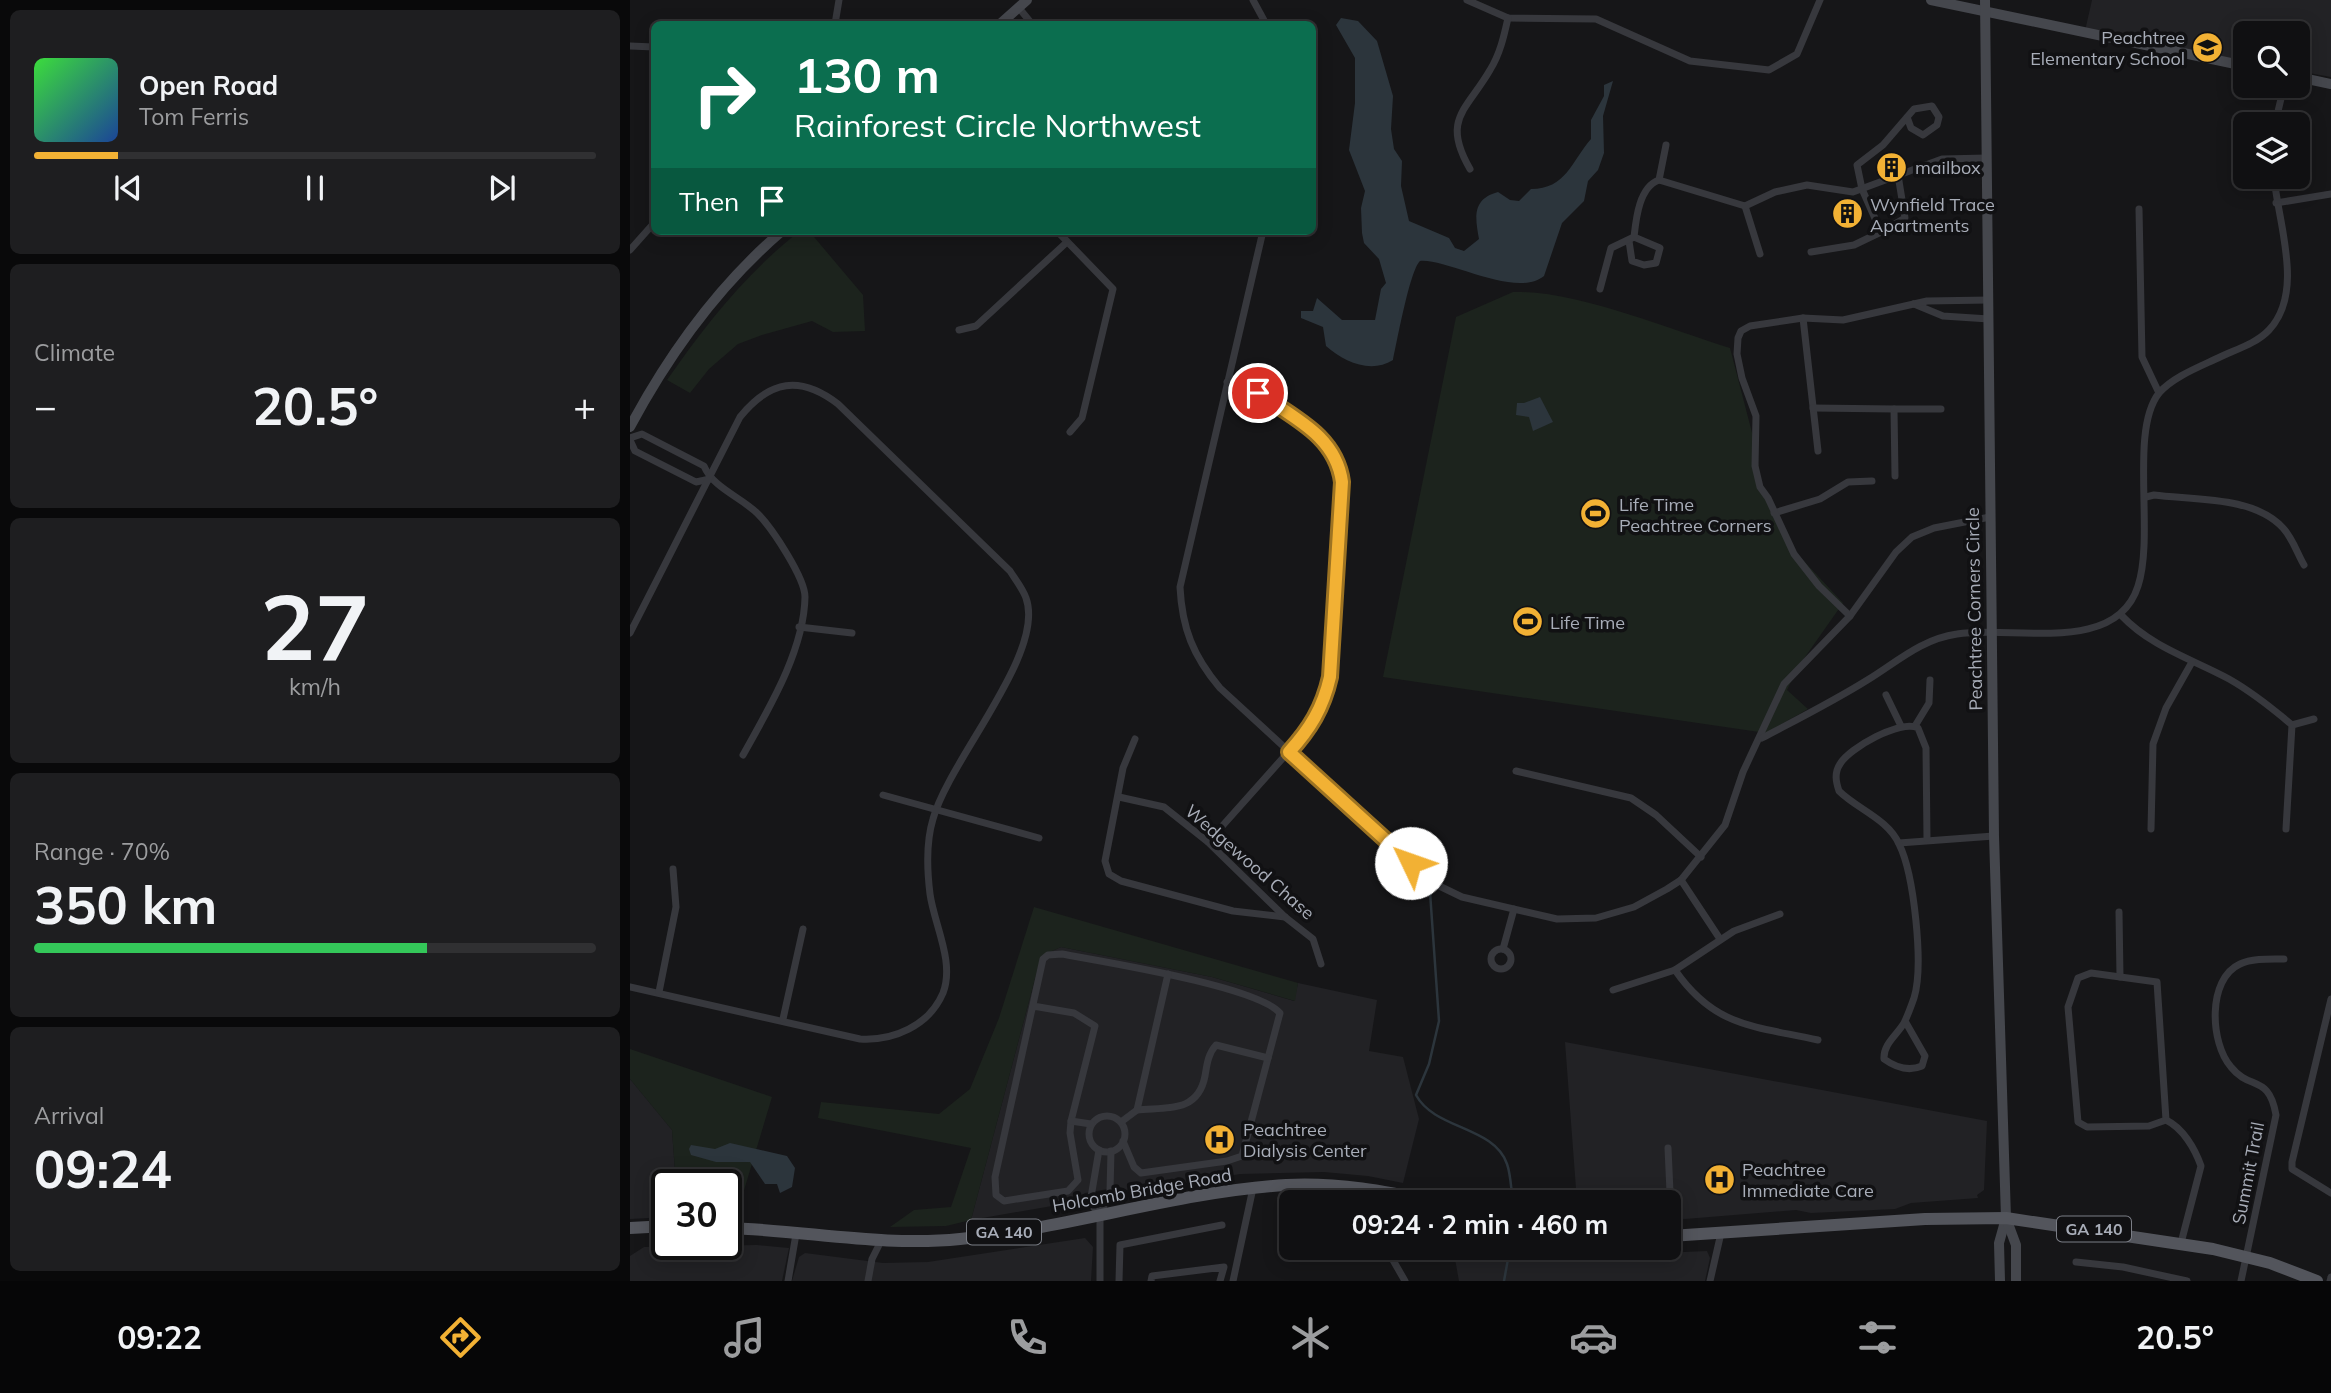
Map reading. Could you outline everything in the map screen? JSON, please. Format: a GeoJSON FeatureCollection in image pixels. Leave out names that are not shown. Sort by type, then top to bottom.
{"type":"FeatureCollection","features":[{"type":"Feature","properties":{"kind":"main road","name":"Holcomb Bridge Road"},"geometry":{"type":"LineString","coordinates":[[742,1229],[883,1238],[959,1239],[1253,1188],[1310,1185],[1337,1190]]}},
{"type":"Feature","properties":{"kind":"main road","name":"GA 140"},"geometry":{"type":"LineString","coordinates":[[1681,1235],[1925,1219],[2006,1218],[2181,1243],[2247,1256],[2317,1281]]}},
{"type":"Feature","properties":{"kind":"main road"},"geometry":{"type":"LineString","coordinates":[[630,1227],[651,1226]]}},
{"type":"Feature","properties":{"kind":"street"},"geometry":{"type":"LineString","coordinates":[[836,21],[839,0]]}},
{"type":"Feature","properties":{"kind":"street"},"geometry":{"type":"LineString","coordinates":[[1253,0],[1264,21]]}},
{"type":"Feature","properties":{"kind":"street"},"geometry":{"type":"LineString","coordinates":[[1467,0],[1508,18],[1596,19],[1690,61],[1769,70],[1797,54],[1820,0]]}},
{"type":"Feature","properties":{"kind":"street"},"geometry":{"type":"LineString","coordinates":[[1931,0],[1985,5],[2233,63]]}},
{"type":"Feature","properties":{"kind":"street"},"geometry":{"type":"LineString","coordinates":[[1007,21],[1023,4],[1031,21]]}},
{"type":"Feature","properties":{"kind":"street","name":"Peachtree Corners Circle"},"geometry":{"type":"LineString","coordinates":[[1985,5],[1994,836],[2006,1218],[2016,1245],[2016,1281]]}},
{"type":"Feature","properties":{"kind":"street"},"geometry":{"type":"LineString","coordinates":[[1470,169],[1460,152],[1458,121],[1465,103],[1497,58],[1508,18]]}},
{"type":"Feature","properties":{"kind":"street"},"geometry":{"type":"LineString","coordinates":[[630,46],[651,46]]}},
{"type":"Feature","properties":{"kind":"street"},"geometry":{"type":"LineString","coordinates":[[2310,80],[2331,84]]}},
{"type":"Feature","properties":{"kind":"street"},"geometry":{"type":"LineString","coordinates":[[1881,232],[1862,189],[1857,165],[1883,145],[1908,117],[1923,105],[1932,106],[1939,117],[1937,125],[1923,135],[1911,128],[1908,117]]}},
{"type":"Feature","properties":{"kind":"street"},"geometry":{"type":"LineString","coordinates":[[1659,180],[1666,145]]}},
{"type":"Feature","properties":{"kind":"street"},"geometry":{"type":"LineString","coordinates":[[1600,289],[1611,248],[1632,239],[1660,248],[1656,263],[1651,265],[1632,261],[1632,239],[1644,192],[1650,183],[1659,180],[1745,206],[1775,192],[1807,185],[1853,191],[1862,189],[1929,163],[1940,168],[1987,164]]}},
{"type":"Feature","properties":{"kind":"street"},"geometry":{"type":"LineString","coordinates":[[1811,252],[1854,244],[1905,218],[1898,175]]}},
{"type":"Feature","properties":{"kind":"street"},"geometry":{"type":"LineString","coordinates":[[1761,738],[1870,679],[1902,655],[1927,642],[1966,632],[2078,631],[2121,615],[2138,588],[2144,560],[2144,431],[2159,393],[2188,372],[2258,339],[2270,329],[2285,305],[2288,276],[2275,189]]}},
{"type":"Feature","properties":{"kind":"street"},"geometry":{"type":"LineString","coordinates":[[2276,203],[2331,194]]}},
{"type":"Feature","properties":{"kind":"street"},"geometry":{"type":"LineString","coordinates":[[1745,206],[1760,254]]}},
{"type":"Feature","properties":{"kind":"street"},"geometry":{"type":"LineString","coordinates":[[2139,209],[2143,357],[2159,393]]}},
{"type":"Feature","properties":{"kind":"street"},"geometry":{"type":"LineString","coordinates":[[630,250],[651,226]]}},
{"type":"Feature","properties":{"kind":"street"},"geometry":{"type":"LineString","coordinates":[[630,427],[675,352],[712,303],[778,235]]}},
{"type":"Feature","properties":{"kind":"street"},"geometry":{"type":"LineString","coordinates":[[1061,235],[1113,289],[1082,418],[1070,432]]}},
{"type":"Feature","properties":{"kind":"street"},"geometry":{"type":"LineString","coordinates":[[1262,235],[1182,575],[1182,615],[1189,642],[1202,667],[1220,688],[1432,882],[1455,895],[1557,919],[1596,918],[1634,907],[1681,880],[1726,825],[1743,772],[1761,738],[1773,701],[1784,684],[1850,616],[1896,552],[1912,537],[1934,528],[1990,517]]}},
{"type":"Feature","properties":{"kind":"street"},"geometry":{"type":"LineString","coordinates":[[959,330],[976,326],[1067,242]]}},
{"type":"Feature","properties":{"kind":"street"},"geometry":{"type":"LineString","coordinates":[[1850,616],[1819,586],[1794,554],[1759,487],[1755,466],[1756,416],[1737,354],[1741,331],[1803,318],[1843,320],[1945,299],[1989,300]]}},
{"type":"Feature","properties":{"kind":"street"},"geometry":{"type":"LineString","coordinates":[[1913,304],[1943,316],[1989,319]]}},
{"type":"Feature","properties":{"kind":"street"},"geometry":{"type":"LineString","coordinates":[[1803,318],[1818,451]]}},
{"type":"Feature","properties":{"kind":"street"},"geometry":{"type":"LineString","coordinates":[[1209,842],[1315,722],[1325,698],[1330,677],[1342,482],[1340,463],[1332,449],[1300,422],[1258,393],[1227,382]]}},
{"type":"Feature","properties":{"kind":"street"},"geometry":{"type":"LineString","coordinates":[[630,633],[740,417],[752,402],[777,386],[809,385],[838,404],[1010,571],[1027,599],[1029,623],[1026,642],[951,773],[936,811],[928,853],[928,874],[945,978],[943,992],[934,1007],[905,1032],[879,1040],[860,1039],[783,1019],[630,986]]}},
{"type":"Feature","properties":{"kind":"street"},"geometry":{"type":"LineString","coordinates":[[1813,408],[1941,408]]}},
{"type":"Feature","properties":{"kind":"street"},"geometry":{"type":"LineString","coordinates":[[1894,409],[1895,477]]}},
{"type":"Feature","properties":{"kind":"street"},"geometry":{"type":"LineString","coordinates":[[710,479],[696,482],[663,466],[635,451],[630,439],[642,434],[704,466],[710,479],[737,495],[760,515],[776,536],[805,595],[789,665],[771,707],[743,755]]}},
{"type":"Feature","properties":{"kind":"street"},"geometry":{"type":"LineString","coordinates":[[663,466],[671,450]]}},
{"type":"Feature","properties":{"kind":"street"},"geometry":{"type":"LineString","coordinates":[[1774,513],[1825,496],[1848,482],[1872,481]]}},
{"type":"Feature","properties":{"kind":"street"},"geometry":{"type":"LineString","coordinates":[[2146,497],[2154,495],[2243,505],[2263,513],[2284,529],[2304,565]]}},
{"type":"Feature","properties":{"kind":"street"},"geometry":{"type":"LineString","coordinates":[[2121,615],[2153,643],[2264,701],[2292,725]]}},
{"type":"Feature","properties":{"kind":"street"},"geometry":{"type":"LineString","coordinates":[[799,627],[852,633]]}},
{"type":"Feature","properties":{"kind":"street"},"geometry":{"type":"LineString","coordinates":[[2151,830],[2153,744],[2166,708],[2192,662]]}},
{"type":"Feature","properties":{"kind":"street"},"geometry":{"type":"LineString","coordinates":[[1914,726],[1929,702],[1930,680]]}},
{"type":"Feature","properties":{"kind":"street"},"geometry":{"type":"LineString","coordinates":[[1886,695],[1901,726]]}},
{"type":"Feature","properties":{"kind":"street"},"geometry":{"type":"LineString","coordinates":[[2292,725],[2314,719]]}},
{"type":"Feature","properties":{"kind":"street"},"geometry":{"type":"LineString","coordinates":[[2286,829],[2292,725]]}},
{"type":"Feature","properties":{"kind":"street"},"geometry":{"type":"LineString","coordinates":[[1905,1021],[1926,1056],[1922,1066],[1914,1069],[1894,1067],[1884,1059],[1884,1050],[1905,1021],[1915,994],[1917,972],[1914,901],[1899,843],[1876,818],[1839,792],[1836,779],[1840,763],[1849,752],[1901,726],[1914,726],[1923,736],[1926,748],[1927,839]]}},
{"type":"Feature","properties":{"kind":"street"},"geometry":{"type":"LineString","coordinates":[[1135,739],[1123,768],[1105,861],[1109,874],[1121,881],[1233,911],[1285,917]]}},
{"type":"Feature","properties":{"kind":"street"},"geometry":{"type":"LineString","coordinates":[[1516,771],[1630,798],[1656,816],[1701,857]]}},
{"type":"Feature","properties":{"kind":"street"},"geometry":{"type":"LineString","coordinates":[[883,795],[1039,838]]}},
{"type":"Feature","properties":{"kind":"street","name":"Wedgewood Chase"},"geometry":{"type":"LineString","coordinates":[[1119,797],[1164,807],[1209,842],[1285,917],[1313,939],[1321,964]]}},
{"type":"Feature","properties":{"kind":"street"},"geometry":{"type":"LineString","coordinates":[[1899,843],[1994,836]]}},
{"type":"Feature","properties":{"kind":"street"},"geometry":{"type":"LineString","coordinates":[[659,992],[676,907],[673,869]]}},
{"type":"Feature","properties":{"kind":"street"},"geometry":{"type":"LineString","coordinates":[[1681,880],[1720,939]]}},
{"type":"Feature","properties":{"kind":"street"},"geometry":{"type":"LineString","coordinates":[[1503,949],[1514,909]]}},
{"type":"Feature","properties":{"kind":"street"},"geometry":{"type":"LineString","coordinates":[[2119,912],[2120,977]]}},
{"type":"Feature","properties":{"kind":"street"},"geometry":{"type":"LineString","coordinates":[[1613,990],[1675,970],[1720,939],[1761,918],[1780,914]]}},
{"type":"Feature","properties":{"kind":"street"},"geometry":{"type":"LineString","coordinates":[[783,1019],[803,929]]}},
{"type":"Feature","properties":{"kind":"street"},"geometry":{"type":"LineString","coordinates":[[1032,1006],[1074,1013],[1095,1026],[1071,1121],[1070,1133],[1078,1180],[1068,1191],[1004,1201],[999,1199],[995,1177],[1032,1006],[1043,959],[1048,955],[1062,954],[1168,974],[1240,993],[1276,1008],[1280,1013],[1242,1156],[1227,1161],[1140,1173],[1134,1167],[1123,1142],[1125,1132],[1121,1122],[1106,1115],[1091,1124],[1071,1121]]}},
{"type":"Feature","properties":{"kind":"street","name":"Summit Trail"},"geometry":{"type":"LineString","coordinates":[[2241,1281],[2276,1115],[2269,1092],[2253,1080],[2239,1076],[2224,1057],[2215,1013],[2228,973],[2241,963],[2284,958]]}},
{"type":"Feature","properties":{"kind":"street"},"geometry":{"type":"LineString","coordinates":[[1675,970],[1698,1000],[1723,1016],[1818,1040]]}},
{"type":"Feature","properties":{"kind":"street"},"geometry":{"type":"LineString","coordinates":[[2166,1121],[2157,982],[2091,973],[2078,978],[2072,993],[2069,1020],[2078,1122],[2087,1127],[2149,1126],[2166,1121],[2175,1125],[2197,1155],[2201,1166],[2181,1243]]}},
{"type":"Feature","properties":{"kind":"street"},"geometry":{"type":"LineString","coordinates":[[1136,1110],[1168,974]]}},
{"type":"Feature","properties":{"kind":"street"},"geometry":{"type":"LineString","coordinates":[[2331,999],[2292,1169],[2331,1193]]}},
{"type":"Feature","properties":{"kind":"street"},"geometry":{"type":"LineString","coordinates":[[1121,1122],[1136,1110],[1183,1105],[1196,1099],[1203,1086],[1209,1055],[1216,1045],[1268,1058]]}},
{"type":"Feature","properties":{"kind":"street"},"geometry":{"type":"LineString","coordinates":[[1091,1124],[1090,1142],[1099,1150],[1111,1151],[1123,1142]]}},
{"type":"Feature","properties":{"kind":"street"},"geometry":{"type":"LineString","coordinates":[[1668,1149],[1669,1190]]}},
{"type":"Feature","properties":{"kind":"street"},"geometry":{"type":"LineString","coordinates":[[1099,1150],[1090,1203],[1100,1215]]}},
{"type":"Feature","properties":{"kind":"street"},"geometry":{"type":"LineString","coordinates":[[1100,1281],[1100,1215],[1110,1191],[1111,1151]]}},
{"type":"Feature","properties":{"kind":"street"},"geometry":{"type":"LineString","coordinates":[[1233,1281],[1253,1188]]}},
{"type":"Feature","properties":{"kind":"street","name":"Peachtree Corners Circle"},"geometry":{"type":"LineString","coordinates":[[2000,1281],[1998,1243],[2006,1218]]}},
{"type":"Feature","properties":{"kind":"street"},"geometry":{"type":"LineString","coordinates":[[1118,1281],[1120,1245],[1222,1225]]}},
{"type":"Feature","properties":{"kind":"street"},"geometry":{"type":"LineString","coordinates":[[1710,1281],[1721,1233]]}},
{"type":"Feature","properties":{"kind":"street"},"geometry":{"type":"LineString","coordinates":[[788,1281],[796,1234]]}},
{"type":"Feature","properties":{"kind":"street"},"geometry":{"type":"LineString","coordinates":[[868,1281],[872,1259],[883,1238]]}},
{"type":"Feature","properties":{"kind":"street"},"geometry":{"type":"LineString","coordinates":[[1393,1260],[1405,1281]]}},
{"type":"Feature","properties":{"kind":"street"},"geometry":{"type":"LineString","coordinates":[[2076,1262],[2123,1267],[2187,1281]]}},
{"type":"Feature","properties":{"kind":"street"},"geometry":{"type":"LineString","coordinates":[[1151,1281],[1152,1276],[1224,1267],[1220,1281]]}},
{"type":"Feature","properties":{"kind":"shaded area","name":"Peachtree Elementary School"},"geometry":{"type":"Polygon","coordinates":[[[2092,0],[2331,0],[2331,77],[2310,73],[2310,21],[2233,21],[2233,59],[2085,31],[2092,0]]]}},
{"type":"Feature","properties":{"kind":"shaded area"},"geometry":{"type":"Polygon","coordinates":[[[1341,18],[1358,21],[1377,41],[1393,96],[1391,129],[1394,149],[1402,161],[1401,186],[1409,221],[1449,238],[1455,248],[1464,251],[1479,239],[1476,216],[1484,199],[1498,192],[1510,200],[1519,201],[1531,189],[1552,184],[1567,173],[1591,139],[1591,120],[1604,96],[1604,85],[1613,81],[1603,116],[1604,153],[1598,170],[1588,181],[1584,201],[1562,223],[1544,276],[1532,282],[1499,281],[1420,261],[1408,292],[1393,360],[1376,366],[1358,364],[1341,357],[1326,346],[1323,327],[1301,318],[1301,311],[1313,311],[1317,298],[1342,320],[1375,320],[1381,289],[1386,283],[1379,259],[1364,243],[1362,233],[1361,208],[1365,191],[1349,150],[1355,103],[1355,58],[1336,25],[1341,18]]]}},
{"type":"Feature","properties":{"kind":"shaded area"},"geometry":{"type":"Polygon","coordinates":[[[795,235],[812,235],[863,295],[865,331],[833,332],[812,321],[738,344],[709,369],[690,393],[667,380],[728,300],[795,235]]]}},
{"type":"Feature","properties":{"kind":"shaded area","name":"Life Time Peachtree Corners"},"geometry":{"type":"Polygon","coordinates":[[[1513,292],[1565,297],[1593,304],[1730,348],[1756,448],[1761,481],[1790,546],[1843,603],[1798,667],[1787,690],[1808,709],[1766,733],[1383,677],[1456,317],[1513,292]]]}},
{"type":"Feature","properties":{"kind":"shaded area"},"geometry":{"type":"Polygon","coordinates":[[[1540,397],[1553,422],[1533,431],[1529,417],[1516,415],[1517,403],[1540,397]]]}},
{"type":"Feature","properties":{"kind":"shaded area"},"geometry":{"type":"Polygon","coordinates":[[[1034,907],[1298,983],[1295,1001],[1212,977],[1061,947],[1041,956],[971,1220],[946,1226],[890,1227],[914,1210],[951,1207],[971,1148],[818,1118],[821,1102],[939,1114],[970,1089],[999,1018],[1034,907]]]}},
{"type":"Feature","properties":{"kind":"shaded area"},"geometry":{"type":"Polygon","coordinates":[[[1061,947],[1212,977],[1294,1001],[1298,983],[1377,1000],[1369,1051],[1403,1057],[1419,1119],[1403,1183],[1368,1176],[1324,1172],[1240,1174],[1133,1192],[1119,1187],[1085,1193],[1075,1202],[971,1220],[1041,956],[1061,947]]]}},
{"type":"Feature","properties":{"kind":"shaded area"},"geometry":{"type":"Polygon","coordinates":[[[1565,1042],[1987,1121],[1984,1190],[1977,1195],[1978,1198],[1911,1203],[1895,1209],[1811,1213],[1796,1210],[1685,1219],[1681,1219],[1681,1190],[1576,1190],[1565,1042]]]}},
{"type":"Feature","properties":{"kind":"shaded area"},"geometry":{"type":"Polygon","coordinates":[[[630,1049],[772,1097],[742,1197],[742,1169],[675,1169],[672,1130],[630,1079],[630,1049]]]}},
{"type":"Feature","properties":{"kind":"shaded area"},"geometry":{"type":"Polygon","coordinates":[[[630,1079],[672,1130],[675,1169],[651,1169],[651,1218],[630,1219],[630,1079]]]}},
{"type":"Feature","properties":{"kind":"shaded area"},"geometry":{"type":"Polygon","coordinates":[[[730,1143],[787,1156],[795,1168],[792,1187],[780,1193],[777,1184],[765,1184],[750,1162],[716,1162],[691,1155],[689,1149],[691,1145],[715,1149],[730,1143]]]}},
{"type":"Feature","properties":{"kind":"shaded area"},"geometry":{"type":"Polygon","coordinates":[[[1085,1238],[1093,1247],[1091,1281],[792,1281],[799,1257],[805,1253],[883,1263],[928,1262],[1085,1238]]]}},
{"type":"Feature","properties":{"kind":"shaded area"},"geometry":{"type":"Polygon","coordinates":[[[742,1245],[789,1248],[782,1281],[630,1281],[630,1256],[644,1247],[651,1247],[651,1260],[742,1260],[742,1245]]]}},
{"type":"Feature","properties":{"kind":"shaded area"},"geometry":{"type":"Polygon","coordinates":[[[1707,1251],[1710,1258],[1705,1281],[1459,1281],[1455,1260],[1681,1260],[1681,1252],[1707,1251]]]}},
{"type":"Feature","properties":{"kind":"waterway"},"geometry":{"type":"LineString","coordinates":[[1430,892],[1439,1021],[1429,1064],[1416,1095],[1436,1115],[1490,1142],[1507,1164],[1511,1190]]}},
{"type":"Feature","properties":{"kind":"waterway"},"geometry":{"type":"LineString","coordinates":[[1504,1281],[1508,1260]]}},
{"type":"Feature","properties":{"kind":"place","name":"Peachtree Elementary School"},"geometry":{"type":"Point","coordinates":[2208,47]}},
{"type":"Feature","properties":{"kind":"place","name":"mailbox"},"geometry":{"type":"Point","coordinates":[1892,167]}},
{"type":"Feature","properties":{"kind":"place","name":"Wynfield Trace Apartments"},"geometry":{"type":"Point","coordinates":[1847,214]}},
{"type":"Feature","properties":{"kind":"place","name":"Life Time Peachtree Corners"},"geometry":{"type":"Point","coordinates":[1596,514]}},
{"type":"Feature","properties":{"kind":"place","name":"Life Time"},"geometry":{"type":"Point","coordinates":[1527,622]}},
{"type":"Feature","properties":{"kind":"place","name":"Peachtree Dialysis Center"},"geometry":{"type":"Point","coordinates":[1220,1139]}},
{"type":"Feature","properties":{"kind":"place","name":"Peachtree Immediate Care"},"geometry":{"type":"Point","coordinates":[1719,1179]}},
{"type":"Feature","properties":{"kind":"route"},"geometry":{"type":"LineString","coordinates":[[1258,393],[1317,435],[1332,449],[1340,463],[1342,482],[1330,677],[1315,722],[1289,752],[1411,863]]}}]}
